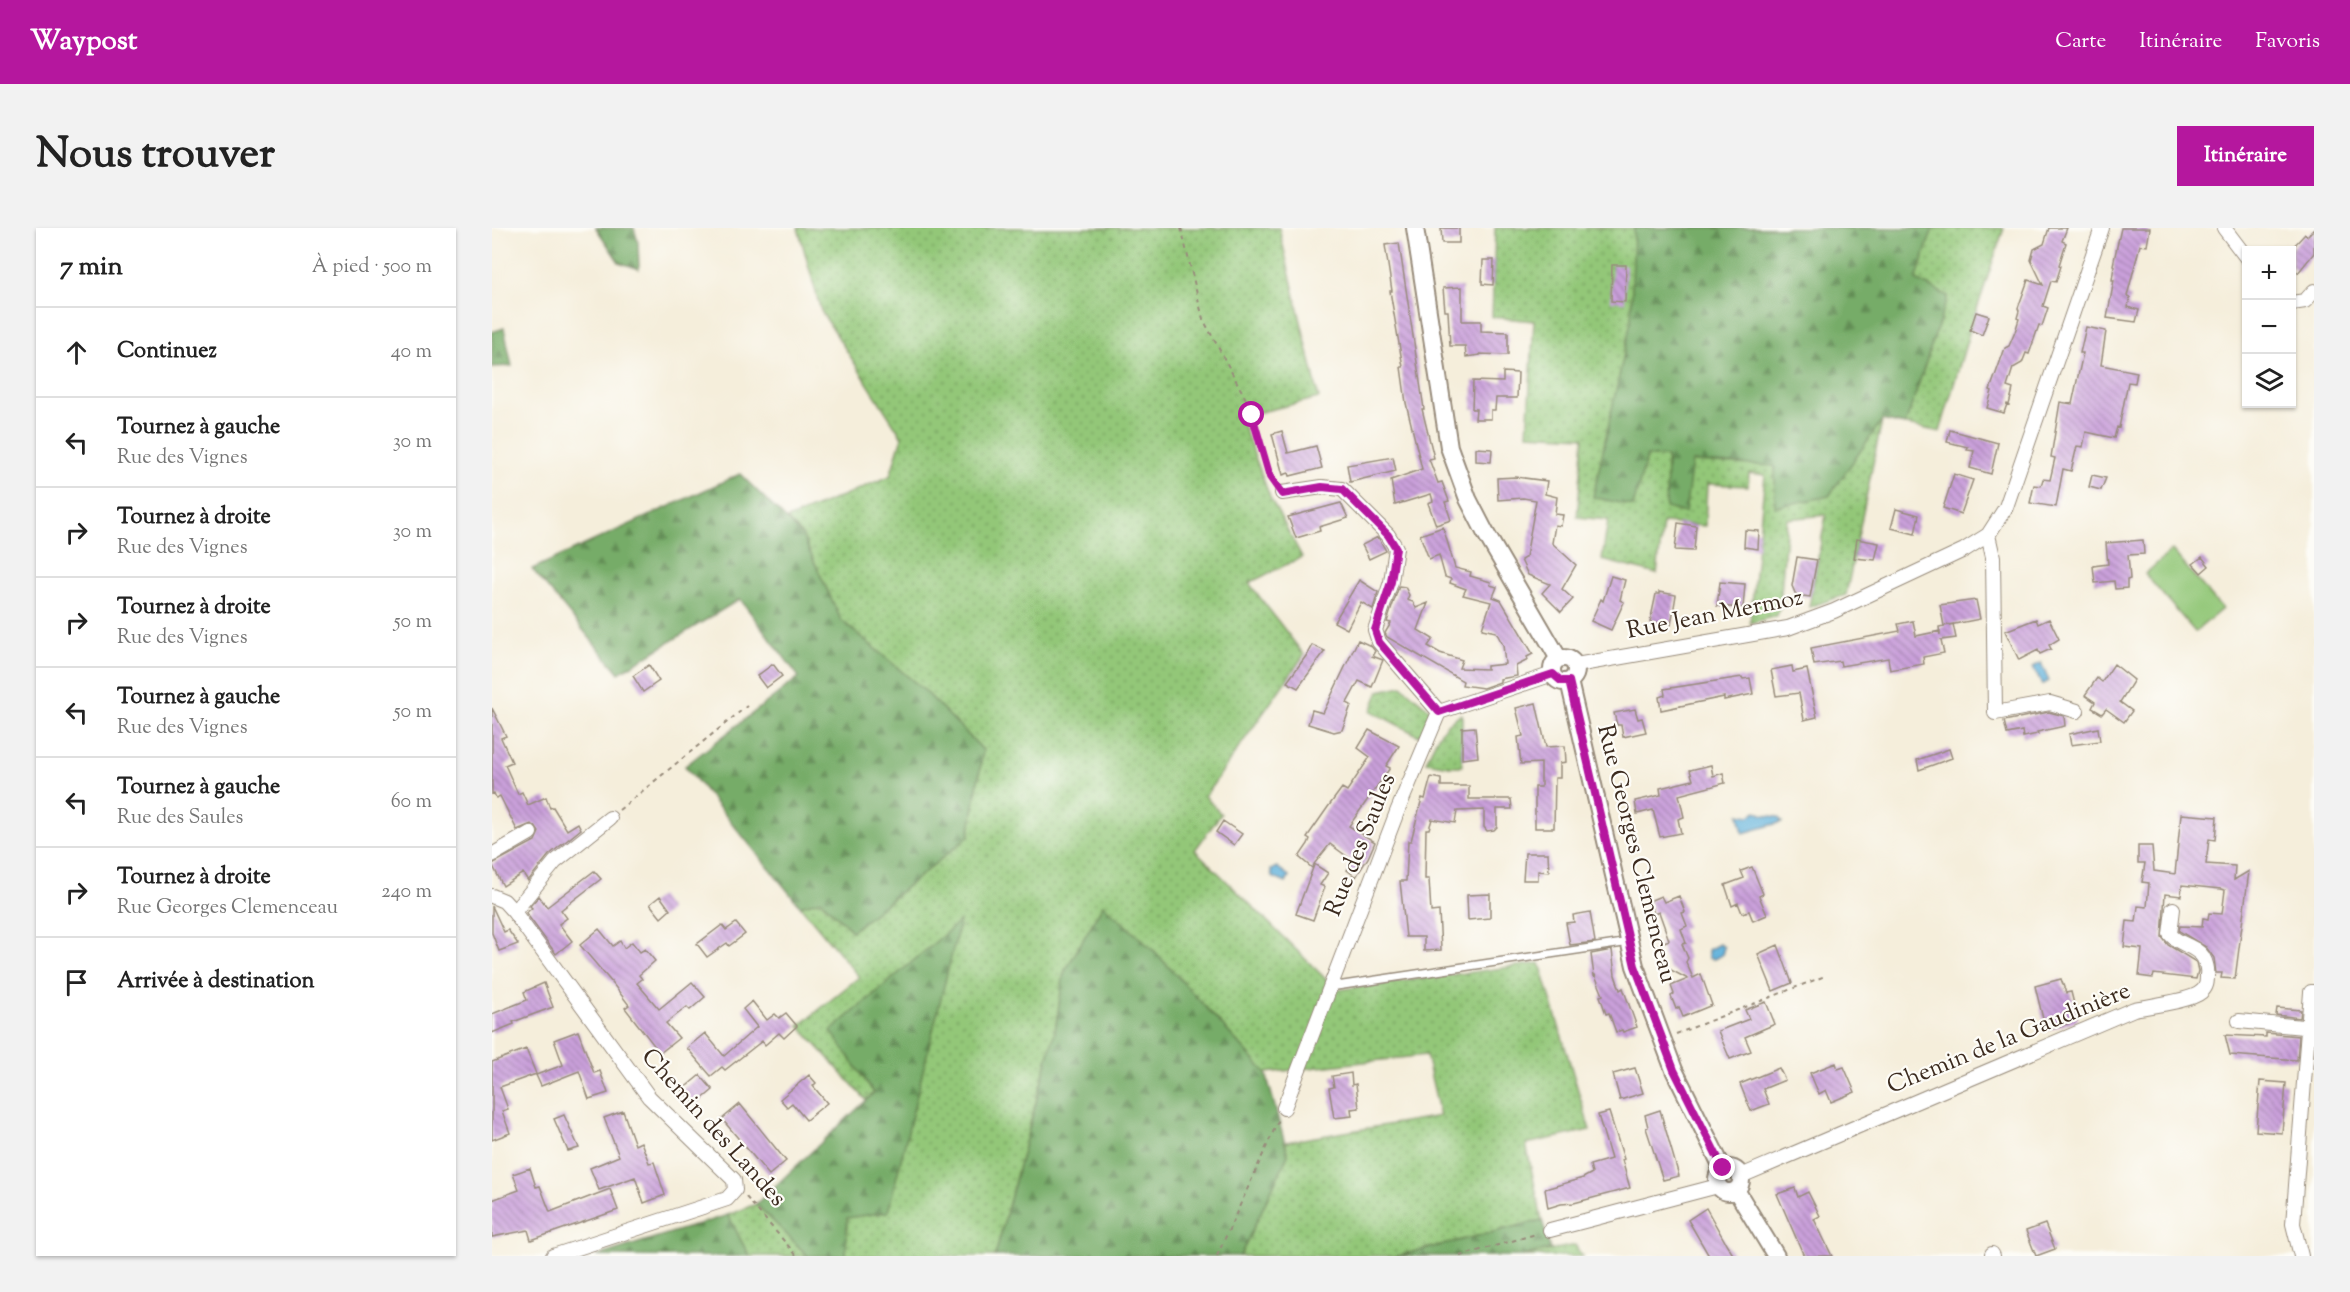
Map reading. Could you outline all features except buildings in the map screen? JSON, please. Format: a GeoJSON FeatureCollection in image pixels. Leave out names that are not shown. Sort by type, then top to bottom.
{"type":"FeatureCollection","features":[{"type":"Feature","properties":{"kind":"street"},"geometry":{"type":"LineString","coordinates":[[1415,228],[1449,447],[1468,499],[1556,666],[1561,681],[1572,673]]}},
{"type":"Feature","properties":{"kind":"street","name":"Rue Jean Mermoz"},"geometry":{"type":"LineString","coordinates":[[1572,673],[1788,628],[1834,611],[1964,550],[1988,535],[2006,507],[2102,228]]}},
{"type":"Feature","properties":{"kind":"street"},"geometry":{"type":"LineString","coordinates":[[2224,228],[2242,251]]}},
{"type":"Feature","properties":{"kind":"street"},"geometry":{"type":"LineString","coordinates":[[2296,302],[2305,301],[2314,291]]}},
{"type":"Feature","properties":{"kind":"street"},"geometry":{"type":"LineString","coordinates":[[1282,494],[1322,487],[1342,489],[1388,535],[1396,548],[1393,571],[1375,630],[1379,642],[1439,712],[1556,666]]}},
{"type":"Feature","properties":{"kind":"street"},"geometry":{"type":"LineString","coordinates":[[1988,535],[1993,557],[1995,713],[2050,702],[2078,711]]}},
{"type":"Feature","properties":{"kind":"street","name":"Rue Georges Clemenceau"},"geometry":{"type":"LineString","coordinates":[[1572,673],[1635,966],[1674,1070],[1723,1168]]}},
{"type":"Feature","properties":{"kind":"street","name":"Rue des Saules"},"geometry":{"type":"LineString","coordinates":[[1284,1108],[1397,812],[1439,712]]}},
{"type":"Feature","properties":{"kind":"street"},"geometry":{"type":"LineString","coordinates":[[514,912],[555,862],[610,818]]}},
{"type":"Feature","properties":{"kind":"street"},"geometry":{"type":"LineString","coordinates":[[492,855],[530,833]]}},
{"type":"Feature","properties":{"kind":"street","name":"Chemin des Landes"},"geometry":{"type":"LineString","coordinates":[[492,896],[504,902],[514,912],[649,1097],[734,1180]]}},
{"type":"Feature","properties":{"kind":"street","name":"Chemin de la Gaudinière"},"geometry":{"type":"LineString","coordinates":[[1739,1183],[2134,1008],[2173,1002],[2200,994],[2207,984],[2208,971],[2204,958],[2170,934],[2173,909]]}},
{"type":"Feature","properties":{"kind":"street"},"geometry":{"type":"LineString","coordinates":[[2301,1256],[2293,1224],[2311,1027],[2310,992],[2314,992]]}},
{"type":"Feature","properties":{"kind":"street"},"geometry":{"type":"LineString","coordinates":[[2239,1021],[2311,1027]]}},
{"type":"Feature","properties":{"kind":"street"},"geometry":{"type":"LineString","coordinates":[[1718,1186],[1717,1177],[1723,1168],[1732,1167],[1776,1256]]}},
{"type":"Feature","properties":{"kind":"street"},"geometry":{"type":"LineString","coordinates":[[553,1256],[727,1199],[735,1190],[734,1180]]}},
{"type":"Feature","properties":{"kind":"street"},"geometry":{"type":"LineString","coordinates":[[1550,1230],[1718,1186],[1728,1192],[1739,1183]]}},
{"type":"Feature","properties":{"kind":"lane"},"geometry":{"type":"LineString","coordinates":[[1330,987],[1630,942]]}},
{"type":"Feature","properties":{"kind":"path"},"geometry":{"type":"LineString","coordinates":[[1181,228],[1203,320],[1247,401],[1270,477],[1282,494]]}},
{"type":"Feature","properties":{"kind":"path"},"geometry":{"type":"LineString","coordinates":[[610,818],[747,706]]}},
{"type":"Feature","properties":{"kind":"path"},"geometry":{"type":"LineString","coordinates":[[1662,1040],[1826,976]]}},
{"type":"Feature","properties":{"kind":"path"},"geometry":{"type":"LineString","coordinates":[[1217,1256],[1284,1108]]}},
{"type":"Feature","properties":{"kind":"path","name":"Chemin des Landes"},"geometry":{"type":"LineString","coordinates":[[734,1180],[755,1210],[797,1256]]}},
{"type":"Feature","properties":{"kind":"path"},"geometry":{"type":"LineString","coordinates":[[1460,1256],[1550,1230]]}},
{"type":"Feature","properties":{"kind":"green space"},"geometry":{"type":"Polygon","coordinates":[[[596,228],[634,228],[638,242],[639,269],[619,262],[596,228]]]}},
{"type":"Feature","properties":{"kind":"green space"},"geometry":{"type":"Polygon","coordinates":[[[798,228],[1279,228],[1319,398],[1240,417],[1270,497],[1302,557],[1249,583],[1304,655],[1205,796],[1221,814],[1195,850],[1337,990],[1540,963],[1590,1130],[1526,1144],[1542,1220],[1397,1256],[1240,1256],[1288,1155],[1285,1142],[1440,1116],[1426,1055],[1266,1073],[1155,952],[1103,905],[1064,973],[1055,1031],[995,1256],[846,1256],[846,1218],[959,922],[832,1031],[874,1093],[866,1100],[799,1026],[859,977],[800,906],[820,900],[852,931],[969,836],[983,750],[925,691],[841,620],[802,535],[787,519],[890,476],[902,437],[821,311],[798,228]]]}},
{"type":"Feature","properties":{"kind":"green space"},"geometry":{"type":"Polygon","coordinates":[[[1495,228],[2004,228],[1970,330],[1940,432],[1882,420],[1846,595],[1809,607],[1826,515],[1787,519],[1780,606],[1777,616],[1750,623],[1765,475],[1749,473],[1748,486],[1707,484],[1705,526],[1663,523],[1657,574],[1602,560],[1608,520],[1577,517],[1584,437],[1527,434],[1534,321],[1492,317],[1495,228]]]}},
{"type":"Feature","properties":{"kind":"green space"},"geometry":{"type":"Polygon","coordinates":[[[1634,228],[1933,228],[1916,280],[1948,296],[1905,425],[1882,420],[1829,496],[1775,507],[1775,466],[1692,462],[1685,513],[1666,508],[1667,457],[1647,456],[1633,506],[1593,497],[1631,321],[1634,228]]]}},
{"type":"Feature","properties":{"kind":"green space"},"geometry":{"type":"Polygon","coordinates":[[[504,328],[512,366],[492,367],[492,332],[504,328]]]}},
{"type":"Feature","properties":{"kind":"green space"},"geometry":{"type":"Polygon","coordinates":[[[740,474],[802,535],[841,620],[925,691],[983,750],[969,836],[852,931],[821,900],[800,906],[685,766],[799,677],[740,599],[619,673],[532,569],[740,474]]]}},
{"type":"Feature","properties":{"kind":"green space"},"geometry":{"type":"Polygon","coordinates":[[[2172,550],[2222,609],[2195,632],[2145,574],[2172,550]]]}},
{"type":"Feature","properties":{"kind":"green space"},"geometry":{"type":"Polygon","coordinates":[[[1402,686],[1434,713],[1419,736],[1371,711],[1379,691],[1402,686]]]}},
{"type":"Feature","properties":{"kind":"green space"},"geometry":{"type":"Polygon","coordinates":[[[1462,714],[1462,766],[1426,762],[1444,728],[1462,714]]]}},
{"type":"Feature","properties":{"kind":"green space"},"geometry":{"type":"Polygon","coordinates":[[[1103,905],[1155,952],[1266,1073],[1288,1155],[1240,1256],[995,1256],[1055,1031],[1064,973],[1103,905]]]}},
{"type":"Feature","properties":{"kind":"green space"},"geometry":{"type":"Polygon","coordinates":[[[960,921],[888,1212],[847,1218],[846,1256],[808,1256],[756,1204],[874,1093],[831,1031],[960,921]]]}},
{"type":"Feature","properties":{"kind":"green space"},"geometry":{"type":"Polygon","coordinates":[[[756,1204],[808,1256],[749,1256],[728,1215],[756,1204]]]}},
{"type":"Feature","properties":{"kind":"green space"},"geometry":{"type":"Polygon","coordinates":[[[728,1215],[749,1256],[597,1256],[728,1215]]]}},
{"type":"Feature","properties":{"kind":"green space"},"geometry":{"type":"Polygon","coordinates":[[[1542,1220],[1550,1249],[1522,1256],[1397,1256],[1542,1220]]]}},
{"type":"Feature","properties":{"kind":"green space"},"geometry":{"type":"Polygon","coordinates":[[[1575,1245],[1582,1256],[1522,1256],[1575,1245]]]}},
{"type":"Feature","properties":{"kind":"water"},"geometry":{"type":"Polygon","coordinates":[[[2041,663],[2049,681],[2042,685],[2033,667],[2041,663]]]}},
{"type":"Feature","properties":{"kind":"water"},"geometry":{"type":"Polygon","coordinates":[[[1756,811],[1778,817],[1782,822],[1743,833],[1739,814],[1750,816],[1756,811]]]}},
{"type":"Feature","properties":{"kind":"water"},"geometry":{"type":"Polygon","coordinates":[[[1277,867],[1289,876],[1286,883],[1272,877],[1271,870],[1277,867]]]}},
{"type":"Feature","properties":{"kind":"water"},"geometry":{"type":"Polygon","coordinates":[[[1719,944],[1724,947],[1722,955],[1714,959],[1708,958],[1708,950],[1719,944]]]}},
{"type":"Feature","properties":{"kind":"route"},"geometry":{"type":"LineString","coordinates":[[1252,415],[1270,477],[1282,494],[1322,487],[1342,489],[1388,535],[1396,548],[1391,582],[1375,630],[1379,642],[1439,712],[1553,674],[1561,681],[1569,681],[1635,966],[1674,1070],[1723,1168]]}}]}
